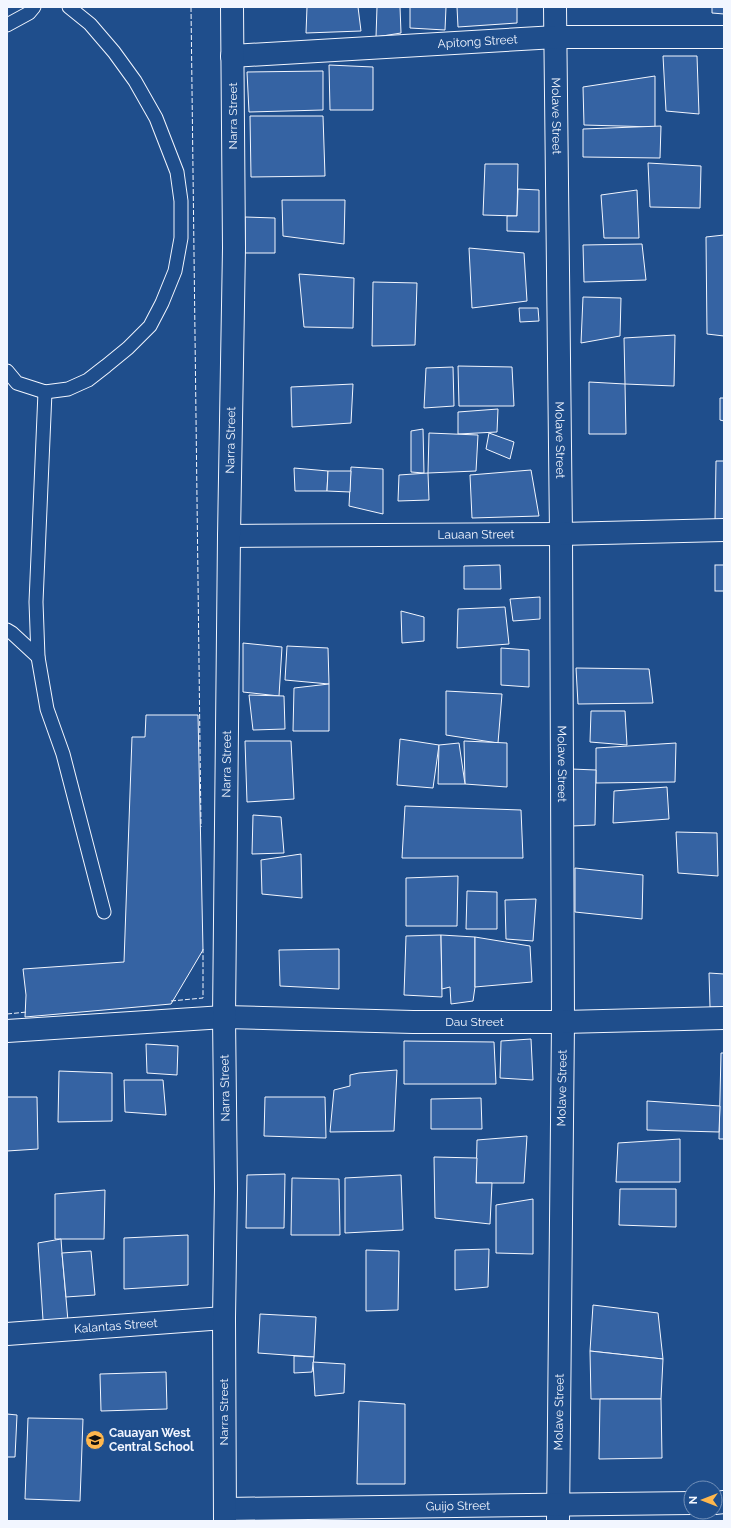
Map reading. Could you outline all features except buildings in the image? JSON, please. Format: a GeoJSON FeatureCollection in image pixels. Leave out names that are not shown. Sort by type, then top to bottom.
{"type":"FeatureCollection","features":[{"type":"Feature","properties":{"kind":"street","name":"Narra Street"},"geometry":{"type":"LineString","coordinates":[[225,1515],[224,1318],[226,1189],[224,1017],[229,536],[234,248],[232,7]]}},
{"type":"Feature","properties":{"kind":"street","name":"Molave Street"},"geometry":{"type":"LineString","coordinates":[[555,7],[561,534],[563,1022],[558,1513]]}},
{"type":"Feature","properties":{"kind":"street","name":"Apitong Street"},"geometry":{"type":"LineString","coordinates":[[232,56],[556,37],[724,37]]}},
{"type":"Feature","properties":{"kind":"street","name":"Lauaan Street"},"geometry":{"type":"LineString","coordinates":[[229,536],[561,534],[724,530]]}},
{"type":"Feature","properties":{"kind":"street","name":"Dau Street"},"geometry":{"type":"LineString","coordinates":[[7,1031],[224,1017],[413,1022],[563,1022],[724,1018]]}},
{"type":"Feature","properties":{"kind":"street","name":"Kalantas Street"},"geometry":{"type":"LineString","coordinates":[[7,1334],[224,1318]]}},
{"type":"Feature","properties":{"kind":"street","name":"Guijo Street"},"geometry":{"type":"LineString","coordinates":[[225,1515],[558,1513],[683,1504]]}},
{"type":"Feature","properties":{"kind":"lane"},"geometry":{"type":"LineString","coordinates":[[7,25],[29,12],[34,7]]}},
{"type":"Feature","properties":{"kind":"lane"},"geometry":{"type":"LineString","coordinates":[[7,370],[17,383],[45,392],[68,389],[88,380],[128,348],[150,326],[162,303],[175,271],[181,238],[181,201],[177,172],[156,118],[135,81],[114,52],[90,24],[69,7]]}},
{"type":"Feature","properties":{"kind":"lane"},"geometry":{"type":"LineString","coordinates":[[45,392],[36,602],[38,658],[47,709],[63,754],[104,912]]}},
{"type":"Feature","properties":{"kind":"lane"},"geometry":{"type":"LineString","coordinates":[[7,630],[38,658]]}},
{"type":"Feature","properties":{"kind":"fence"},"geometry":{"type":"LineString","coordinates":[[191,7],[201,827]]}},
{"type":"Feature","properties":{"kind":"fence"},"geometry":{"type":"LineString","coordinates":[[171,1001],[203,998],[203,949]]}},
{"type":"Feature","properties":{"kind":"fence"},"geometry":{"type":"LineString","coordinates":[[7,1014],[27,1012]]}},
{"type":"Feature","properties":{"kind":"place","name":"Cauayan West Central School"},"geometry":{"type":"Point","coordinates":[95,1440]}}]}
